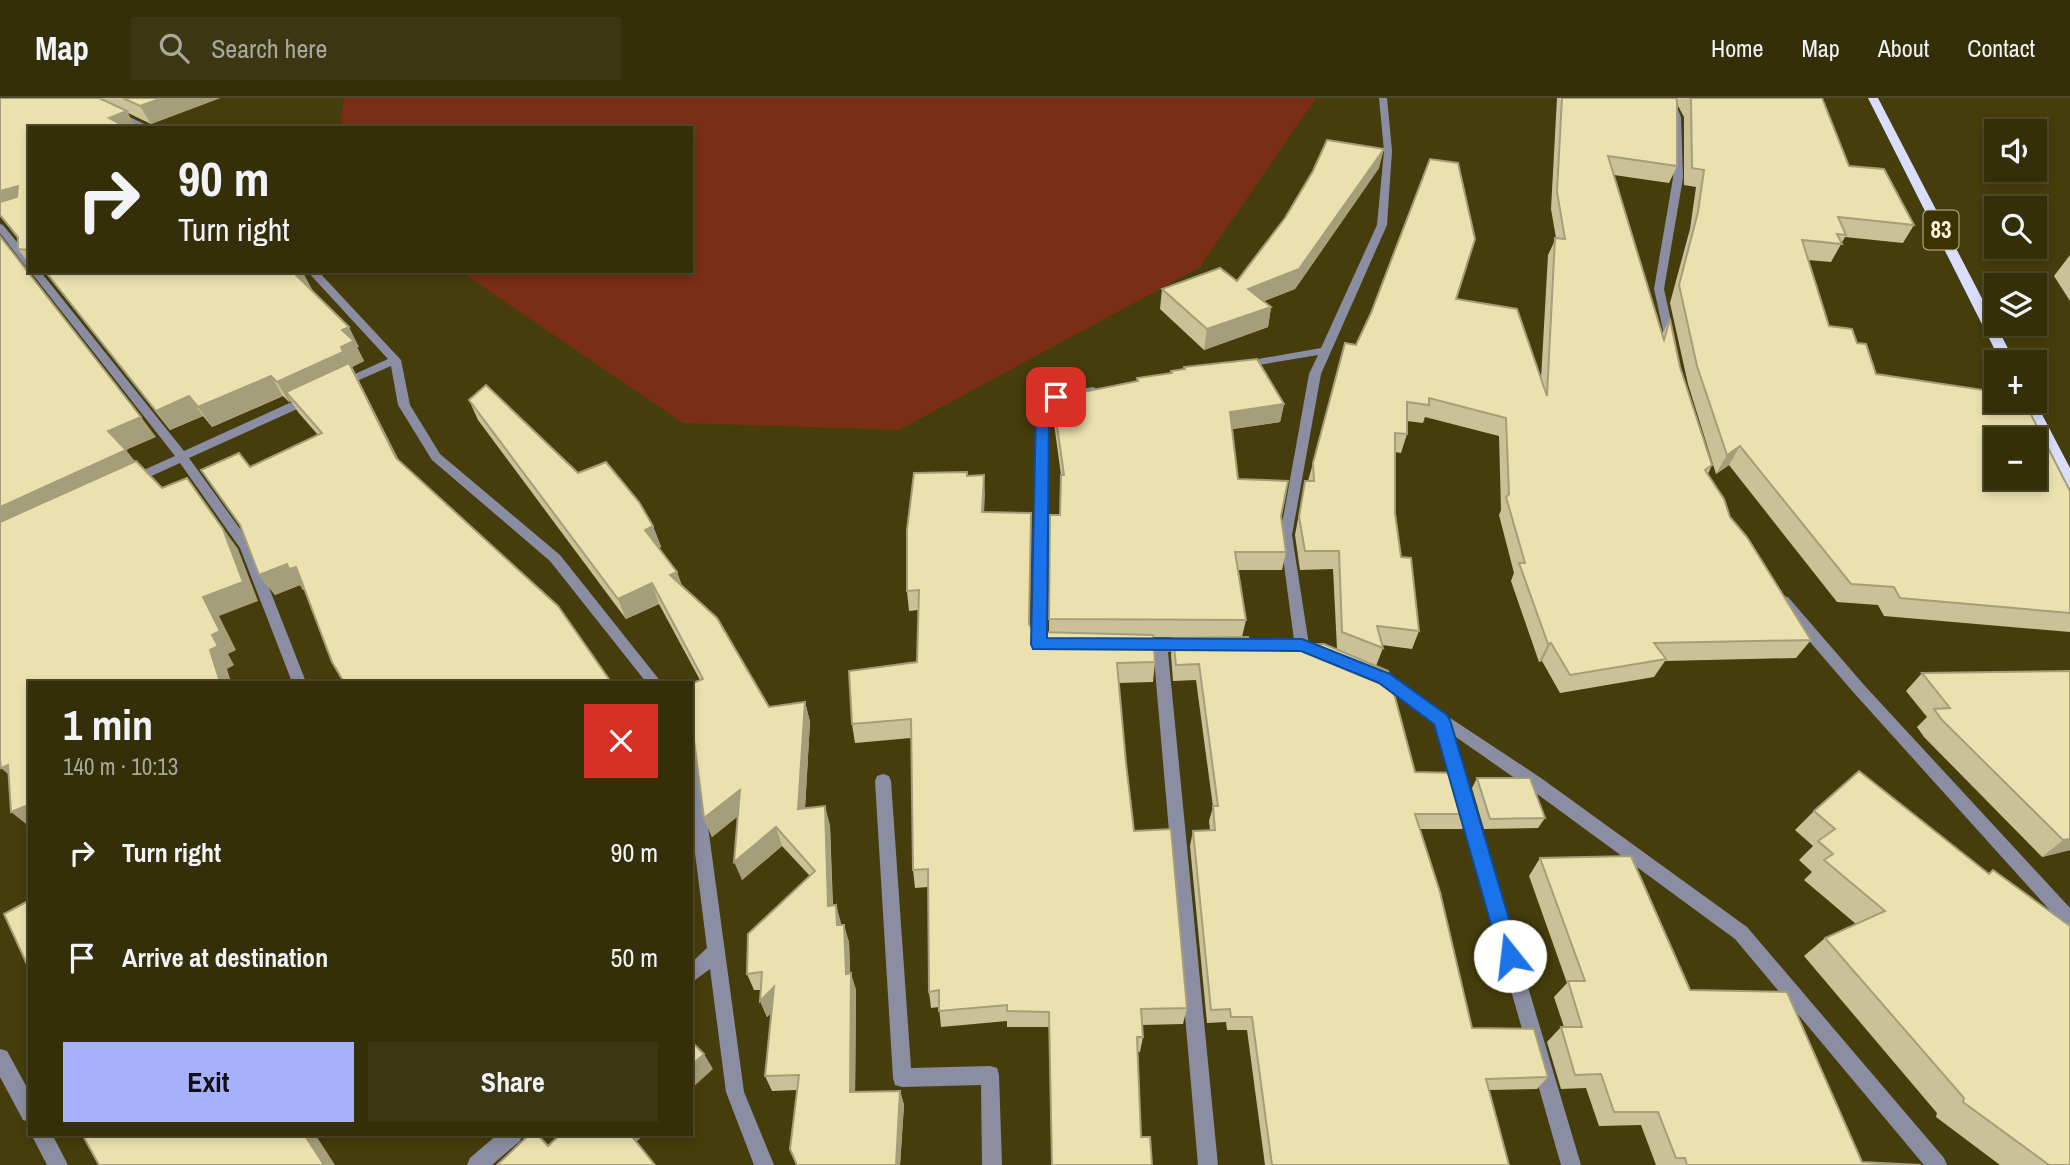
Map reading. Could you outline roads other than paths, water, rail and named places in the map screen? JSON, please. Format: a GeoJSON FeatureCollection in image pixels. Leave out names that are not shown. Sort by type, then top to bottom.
{"type":"FeatureCollection","features":[{"type":"Feature","properties":{"kind":"main road","name":"83"},"geometry":{"type":"LineString","coordinates":[[1873,98],[2002,350]]}},
{"type":"Feature","properties":{"kind":"main road"},"geometry":{"type":"LineString","coordinates":[[2034,413],[2070,483]]}},
{"type":"Feature","properties":{"kind":"street"},"geometry":{"type":"LineString","coordinates":[[82,98],[98,99],[145,126]]}},
{"type":"Feature","properties":{"kind":"street"},"geometry":{"type":"LineString","coordinates":[[1208,1165],[1153,647],[1308,647],[1286,535],[1315,374],[1382,225],[1388,151],[1383,98]]}},
{"type":"Feature","properties":{"kind":"street"},"geometry":{"type":"LineString","coordinates":[[1670,98],[1678,117],[1678,178],[1659,289],[1673,358]]}},
{"type":"Feature","properties":{"kind":"street"},"geometry":{"type":"LineString","coordinates":[[0,227],[28,262]]}},
{"type":"Feature","properties":{"kind":"street"},"geometry":{"type":"LineString","coordinates":[[37,273],[182,457],[246,547],[299,681]]}},
{"type":"Feature","properties":{"kind":"street"},"geometry":{"type":"LineString","coordinates":[[314,273],[395,360],[404,405],[436,457],[555,558],[653,681]]}},
{"type":"Feature","properties":{"kind":"street"},"geometry":{"type":"LineString","coordinates":[[1231,367],[1325,351]]}},
{"type":"Feature","properties":{"kind":"street"},"geometry":{"type":"LineString","coordinates":[[333,388],[395,360]]}},
{"type":"Feature","properties":{"kind":"street"},"geometry":{"type":"LineString","coordinates":[[1052,645],[1039,644],[1042,412],[1056,397],[1110,388]]}},
{"type":"Feature","properties":{"kind":"street"},"geometry":{"type":"LineString","coordinates":[[121,485],[320,394]]}},
{"type":"Feature","properties":{"kind":"street"},"geometry":{"type":"LineString","coordinates":[[1770,586],[1859,689],[2070,920]]}},
{"type":"Feature","properties":{"kind":"street"},"geometry":{"type":"LineString","coordinates":[[1361,669],[1384,678],[1535,783],[1741,933],[1937,1165]]}},
{"type":"Feature","properties":{"kind":"street"},"geometry":{"type":"LineString","coordinates":[[1441,720],[1571,1165]]}},
{"type":"Feature","properties":{"kind":"street"},"geometry":{"type":"LineString","coordinates":[[693,775],[735,1092],[764,1165]]}},
{"type":"Feature","properties":{"kind":"street"},"geometry":{"type":"LineString","coordinates":[[883,781],[902,1078],[990,1075],[992,1165]]}},
{"type":"Feature","properties":{"kind":"street"},"geometry":{"type":"LineString","coordinates":[[693,973],[717,951]]}},
{"type":"Feature","properties":{"kind":"street"},"geometry":{"type":"LineString","coordinates":[[0,1058],[28,1109]]}},
{"type":"Feature","properties":{"kind":"street"},"geometry":{"type":"LineString","coordinates":[[42,1136],[58,1165]]}},
{"type":"Feature","properties":{"kind":"street"},"geometry":{"type":"LineString","coordinates":[[477,1165],[511,1136]]}}]}
